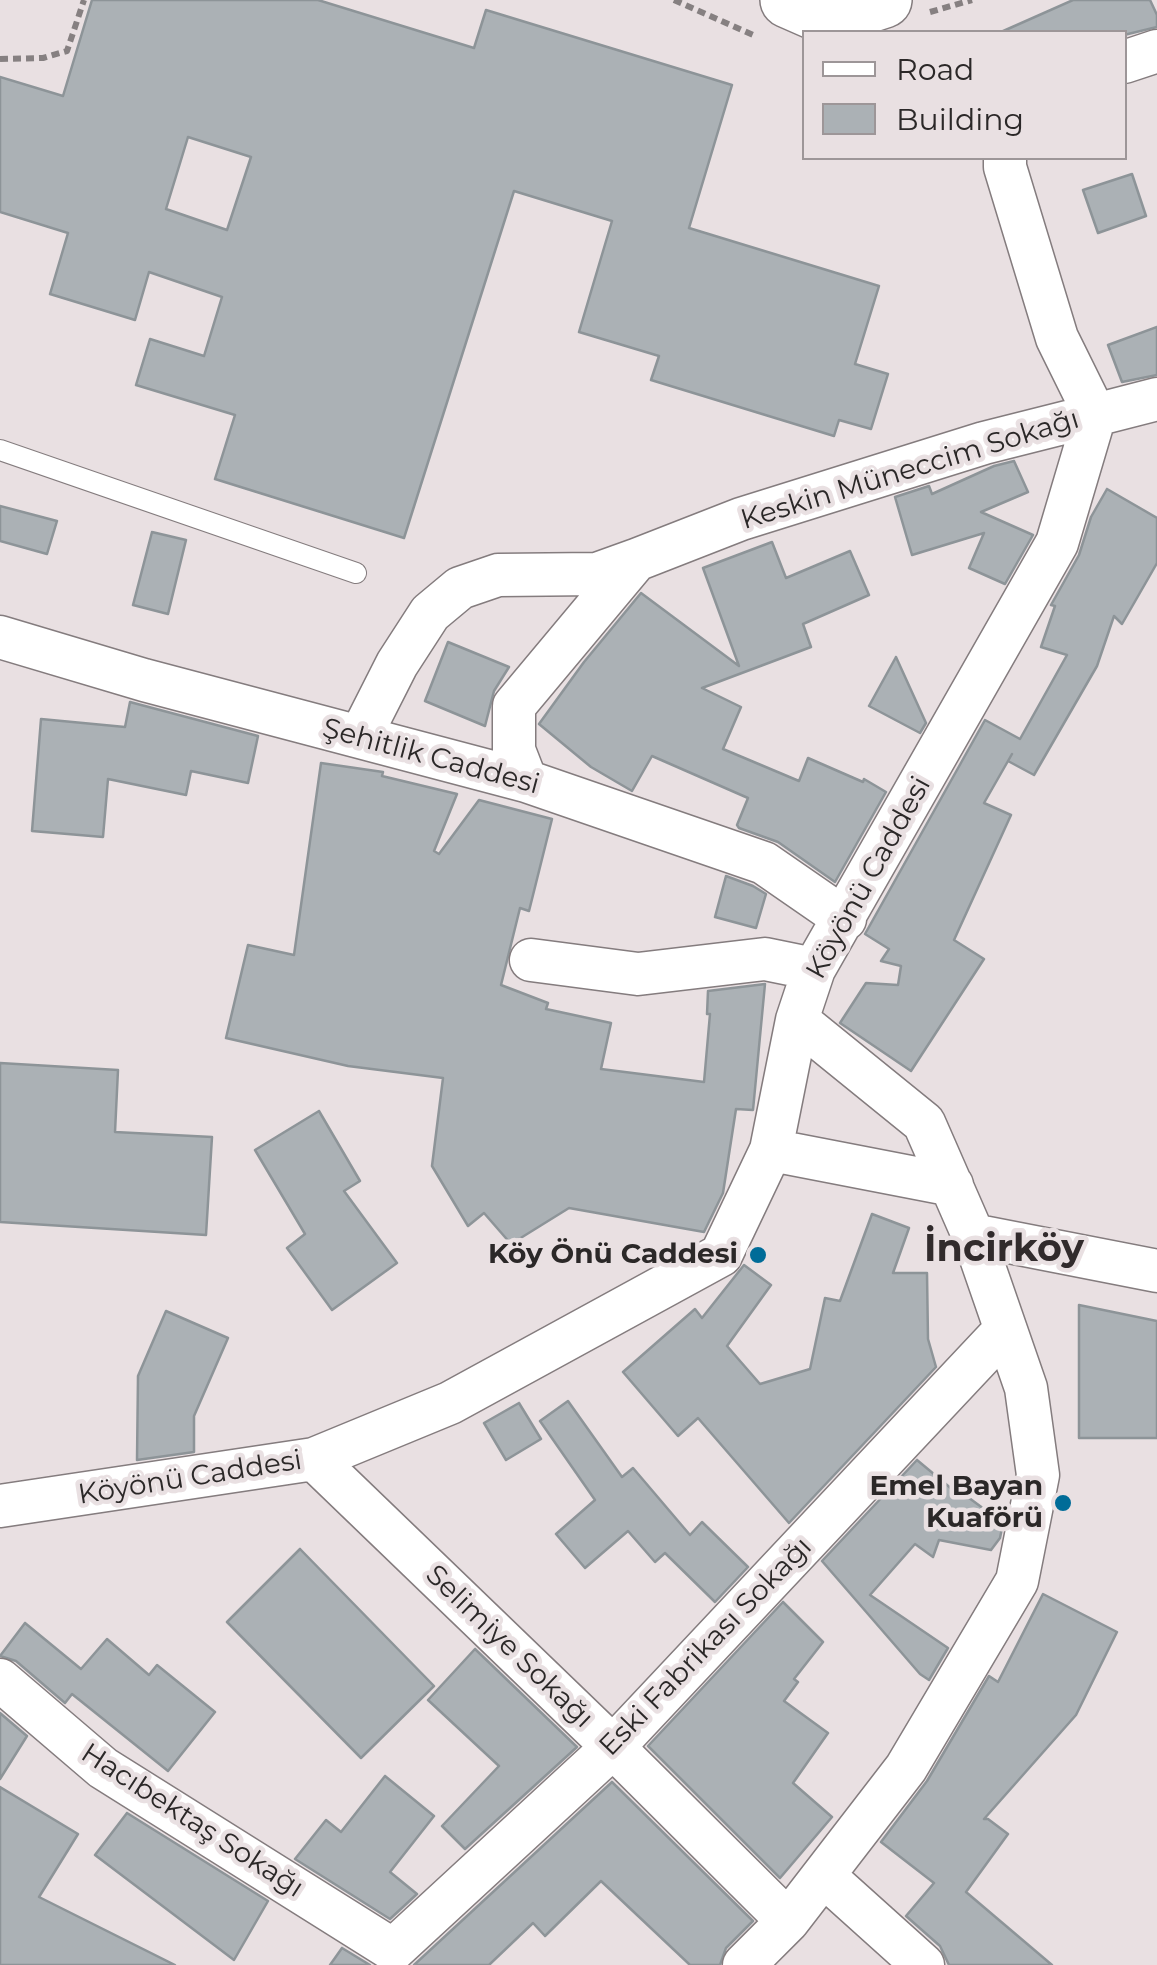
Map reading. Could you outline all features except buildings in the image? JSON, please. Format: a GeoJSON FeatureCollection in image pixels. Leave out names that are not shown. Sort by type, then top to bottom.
{"type":"FeatureCollection","features":[{"type":"Feature","properties":{"kind":"main road"},"geometry":{"type":"LineString","coordinates":[[800,22],[884,0]]}},
{"type":"Feature","properties":{"kind":"street"},"geometry":{"type":"LineString","coordinates":[[1127,61],[1157,51]]}},
{"type":"Feature","properties":{"kind":"street","name":"Keskin Müneccim Sokağı"},"geometry":{"type":"LineString","coordinates":[[360,738],[397,664],[430,613],[460,588],[498,574],[597,574],[760,513],[984,443],[1095,415],[1057,338],[1005,160]]}},
{"type":"Feature","properties":{"kind":"street"},"geometry":{"type":"LineString","coordinates":[[1095,415],[1157,399]]}},
{"type":"Feature","properties":{"kind":"street","name":"Köyönü Caddesi"},"geometry":{"type":"LineString","coordinates":[[0,1506],[314,1460],[450,1403],[721,1255],[772,1150],[797,1020],[814,969],[1057,543],[1095,415]]}},
{"type":"Feature","properties":{"kind":"street","name":"Keskin Müneccim Sokağı"},"geometry":{"type":"LineString","coordinates":[[526,781],[514,750],[514,706],[636,560]]}},
{"type":"Feature","properties":{"kind":"street","name":"Şehitlik Caddesi"},"geometry":{"type":"LineString","coordinates":[[0,639],[526,781],[764,863],[845,918]]}},
{"type":"Feature","properties":{"kind":"street"},"geometry":{"type":"LineString","coordinates":[[530,960],[638,974],[766,959],[814,969]]}},
{"type":"Feature","properties":{"kind":"street"},"geometry":{"type":"LineString","coordinates":[[744,1965],[788,1921],[906,1768],[1016,1581],[1038,1475],[1026,1388],[974,1235],[924,1123],[797,1020]]}},
{"type":"Feature","properties":{"kind":"street"},"geometry":{"type":"LineString","coordinates":[[772,1150],[952,1186]]}},
{"type":"Feature","properties":{"kind":"street"},"geometry":{"type":"LineString","coordinates":[[974,1235],[1157,1271]]}},
{"type":"Feature","properties":{"kind":"street","name":"Eski Fabrikası Sokağı"},"geometry":{"type":"LineString","coordinates":[[393,1950],[614,1747],[1005,1330]]}},
{"type":"Feature","properties":{"kind":"street","name":"Selimiye Sokağı"},"geometry":{"type":"LineString","coordinates":[[314,1460],[614,1747],[788,1921]]}},
{"type":"Feature","properties":{"kind":"street","name":"Hacıbektaş Sokağı"},"geometry":{"type":"LineString","coordinates":[[0,1680],[103,1768],[393,1950]]}},
{"type":"Feature","properties":{"kind":"street"},"geometry":{"type":"LineString","coordinates":[[824,1876],[923,1965]]}},
{"type":"Feature","properties":{"kind":"lane"},"geometry":{"type":"LineString","coordinates":[[0,450],[356,574]]}},
{"type":"Feature","properties":{"kind":"path"},"geometry":{"type":"LineString","coordinates":[[0,60],[43,58],[68,51],[84,0]]}},
{"type":"Feature","properties":{"kind":"path"},"geometry":{"type":"LineString","coordinates":[[674,0],[800,22]]}},
{"type":"Feature","properties":{"kind":"place","name":"Köy Önü Caddesi"},"geometry":{"type":"Point","coordinates":[758,1255]}},
{"type":"Feature","properties":{"kind":"place","name":"Emel Bayan Kuaförü"},"geometry":{"type":"Point","coordinates":[1063,1503]}},
{"type":"Feature","properties":{"kind":"district","name":"İncirköy"},"geometry":{"type":"Point","coordinates":[1004,1250]}}]}
